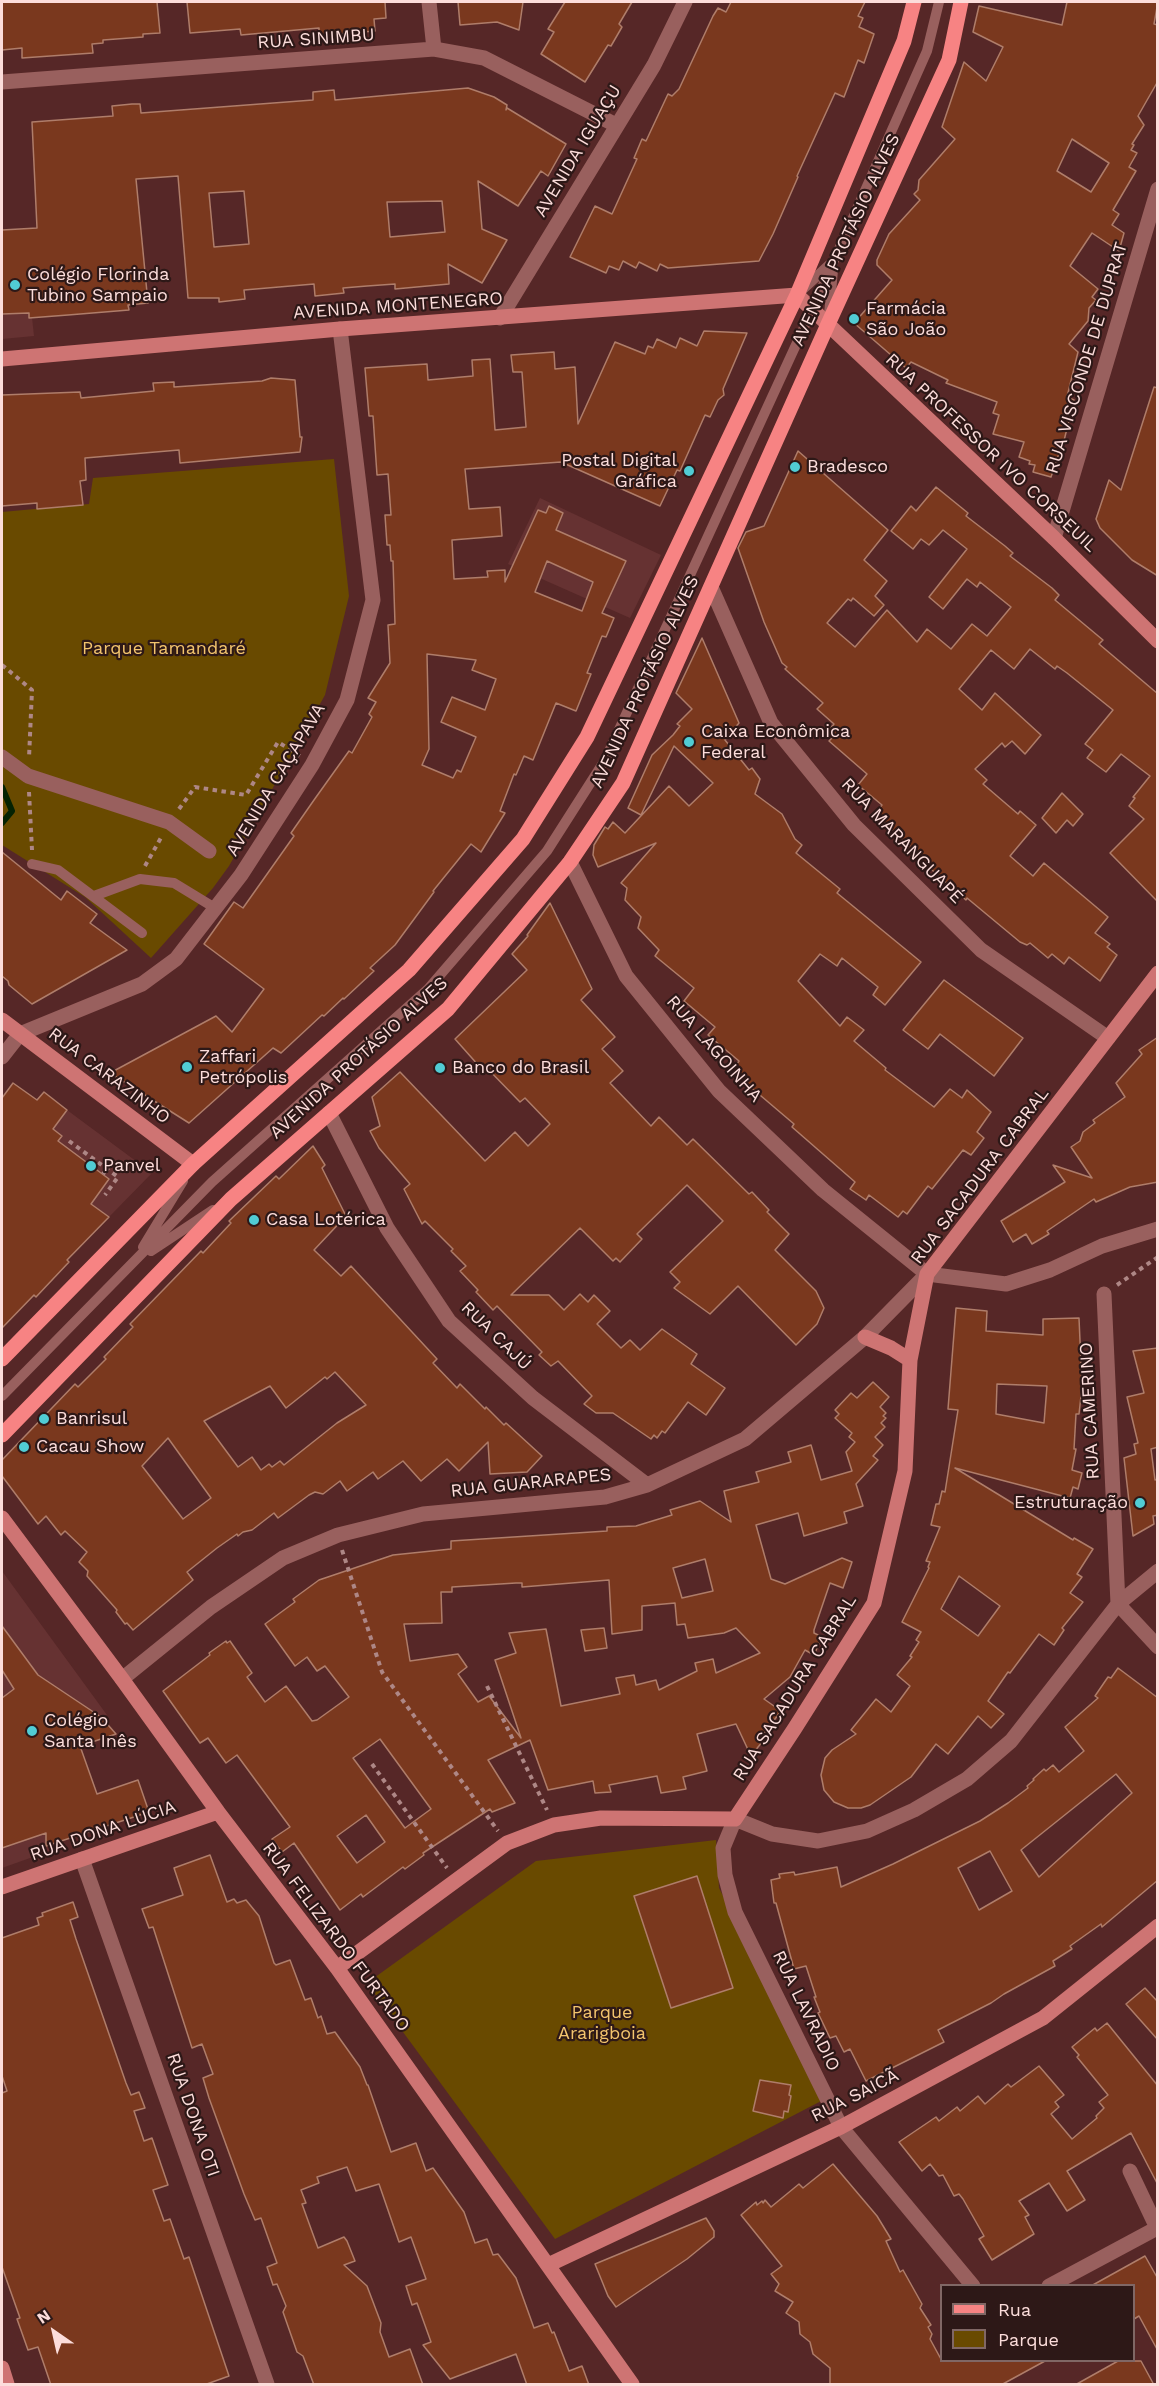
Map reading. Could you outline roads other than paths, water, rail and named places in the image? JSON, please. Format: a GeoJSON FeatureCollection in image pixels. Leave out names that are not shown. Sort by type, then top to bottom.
{"type":"FeatureCollection","features":[{"type":"Feature","properties":{"kind":"main road","name":"AVENIDA PROTÁSIO ALVES"},"geometry":{"type":"LineString","coordinates":[[2,1359],[193,1164],[409,970],[523,839],[587,737],[797,295],[904,41],[914,2]]}},
{"type":"Feature","properties":{"kind":"main road","name":"AVENIDA PROTÁSIO ALVES"},"geometry":{"type":"LineString","coordinates":[[2,1435],[231,1199],[448,1009],[570,862],[623,783],[949,60],[961,2]]}},
{"type":"Feature","properties":{"kind":"street"},"geometry":{"type":"LineString","coordinates":[[429,2],[434,49]]}},
{"type":"Feature","properties":{"kind":"street","name":"AVENIDA IGUAÇU"},"geometry":{"type":"LineString","coordinates":[[500,318],[654,65],[685,2]]}},
{"type":"Feature","properties":{"kind":"street","name":"RUA SINIMBU"},"geometry":{"type":"LineString","coordinates":[[2,82],[434,49],[484,58],[616,125]]}},
{"type":"Feature","properties":{"kind":"street","name":"RUA VISCONDE DE DUPRAT"},"geometry":{"type":"LineString","coordinates":[[1054,538],[1158,189]]}},
{"type":"Feature","properties":{"kind":"street","name":"RUA PROFESSOR IVO CORSEUIL"},"geometry":{"type":"LineString","coordinates":[[797,295],[1054,538],[1158,641]]}},
{"type":"Feature","properties":{"kind":"street","name":"AVENIDA MONTENEGRO"},"geometry":{"type":"LineString","coordinates":[[2,359],[340,329],[797,295]]}},
{"type":"Feature","properties":{"kind":"street","name":"AVENIDA CAÇAPAVA"},"geometry":{"type":"LineString","coordinates":[[2,1057],[20,1034],[142,984],[176,959],[241,874],[312,765],[347,700],[373,600],[340,329]]}},
{"type":"Feature","properties":{"kind":"street","name":"RUA MARANGUAPÉ"},"geometry":{"type":"LineString","coordinates":[[711,587],[771,723],[854,825],[981,950],[1108,1038]]}},
{"type":"Feature","properties":{"kind":"street"},"geometry":{"type":"LineString","coordinates":[[2,757],[28,776],[170,822],[209,851]]}},
{"type":"Feature","properties":{"kind":"street","name":"RUA LAGOINHA"},"geometry":{"type":"LineString","coordinates":[[570,862],[627,976],[719,1091],[823,1190],[927,1274]]}},
{"type":"Feature","properties":{"kind":"street","name":"RUA SACADURA CABRAL"},"geometry":{"type":"LineString","coordinates":[[735,1818],[874,1603],[905,1471],[910,1360],[927,1274],[1158,973]]}},
{"type":"Feature","properties":{"kind":"street","name":"RUA CARAZINHO"},"geometry":{"type":"LineString","coordinates":[[2,1020],[193,1164]]}},
{"type":"Feature","properties":{"kind":"street","name":"RUA CAJÚ"},"geometry":{"type":"LineString","coordinates":[[329,1113],[387,1228],[449,1321],[533,1398],[646,1485]]}},
{"type":"Feature","properties":{"kind":"street"},"geometry":{"type":"LineString","coordinates":[[927,1274],[1006,1284],[1050,1270],[1102,1246],[1158,1228]]}},
{"type":"Feature","properties":{"kind":"street","name":"RUA GUARARAPES"},"geometry":{"type":"LineString","coordinates":[[122,1679],[211,1607],[283,1558],[338,1535],[423,1514],[604,1497],[646,1485],[745,1439],[865,1337],[927,1274]]}},
{"type":"Feature","properties":{"kind":"street","name":"RUA CAMERINO"},"geometry":{"type":"LineString","coordinates":[[1104,1294],[1118,1604]]}},
{"type":"Feature","properties":{"kind":"street"},"geometry":{"type":"LineString","coordinates":[[865,1337],[891,1348],[910,1360]]}},
{"type":"Feature","properties":{"kind":"street","name":"RUA FELIZARDO FURTADO"},"geometry":{"type":"LineString","coordinates":[[2,1518],[218,1812],[337,1968],[632,2385]]}},
{"type":"Feature","properties":{"kind":"street"},"geometry":{"type":"LineString","coordinates":[[337,1968],[507,1843],[554,1825],[601,1818],[735,1818],[772,1834],[818,1841],[867,1831],[914,1810],[967,1779],[1011,1741],[1118,1604],[1158,1571]]}},
{"type":"Feature","properties":{"kind":"street"},"geometry":{"type":"LineString","coordinates":[[1118,1604],[1158,1647]]}},
{"type":"Feature","properties":{"kind":"street","name":"RUA DONA LÚCIA"},"geometry":{"type":"LineString","coordinates":[[2,1887],[218,1812]]}},
{"type":"Feature","properties":{"kind":"street","name":"RUA LAVRADIO"},"geometry":{"type":"LineString","coordinates":[[735,1818],[723,1848],[725,1875],[735,1912],[841,2127],[971,2284]]}},
{"type":"Feature","properties":{"kind":"street","name":"RUA DONA OTI"},"geometry":{"type":"LineString","coordinates":[[82,1859],[267,2385]]}},
{"type":"Feature","properties":{"kind":"street","name":"RUA SAICÃ"},"geometry":{"type":"LineString","coordinates":[[548,2265],[841,2127],[1043,2018],[1158,1926]]}},
{"type":"Feature","properties":{"kind":"street"},"geometry":{"type":"LineString","coordinates":[[1053,2284],[1157,2229],[1130,2171]]}},
{"type":"Feature","properties":{"kind":"street"},"geometry":{"type":"LineString","coordinates":[[2,2368],[7,2385]]}},
{"type":"Feature","properties":{"kind":"lane"},"geometry":{"type":"LineString","coordinates":[[2,1396],[212,1182],[428,989],[547,850],[605,760],[812,310],[927,51],[939,2]]}},
{"type":"Feature","properties":{"kind":"lane"},"geometry":{"type":"LineString","coordinates":[[797,295],[834,261]]}},
{"type":"Feature","properties":{"kind":"lane"},"geometry":{"type":"LineString","coordinates":[[828,324],[834,261]]}},
{"type":"Feature","properties":{"kind":"lane"},"geometry":{"type":"LineString","coordinates":[[32,864],[58,870],[142,933]]}},
{"type":"Feature","properties":{"kind":"lane"},"geometry":{"type":"LineString","coordinates":[[94,896],[140,879],[174,883],[215,908]]}},
{"type":"Feature","properties":{"kind":"lane"},"geometry":{"type":"LineString","coordinates":[[133,1263],[193,1164]]}},
{"type":"Feature","properties":{"kind":"lane"},"geometry":{"type":"LineString","coordinates":[[133,1263],[231,1199]]}},
{"type":"Feature","properties":{"kind":"waterway"},"geometry":{"type":"LineString","coordinates":[[2,787],[12,811],[2,823]]}},
{"type":"Feature","properties":{"kind":"place","name":"Colégio Florinda Tubino Sampaio"},"geometry":{"type":"Point","coordinates":[15,285]}},
{"type":"Feature","properties":{"kind":"place","name":"Farmácia São João"},"geometry":{"type":"Point","coordinates":[854,319]}},
{"type":"Feature","properties":{"kind":"place","name":"Bradesco"},"geometry":{"type":"Point","coordinates":[795,467]}},
{"type":"Feature","properties":{"kind":"place","name":"Postal Digital Gráfica"},"geometry":{"type":"Point","coordinates":[689,471]}},
{"type":"Feature","properties":{"kind":"place","name":"Caixa Econômica Federal"},"geometry":{"type":"Point","coordinates":[689,742]}},
{"type":"Feature","properties":{"kind":"place","name":"Zaffari Petrópolis"},"geometry":{"type":"Point","coordinates":[187,1067]}},
{"type":"Feature","properties":{"kind":"place","name":"Banco do Brasil"},"geometry":{"type":"Point","coordinates":[440,1068]}},
{"type":"Feature","properties":{"kind":"place","name":"Panvel"},"geometry":{"type":"Point","coordinates":[91,1166]}},
{"type":"Feature","properties":{"kind":"place","name":"Casa Lotérica"},"geometry":{"type":"Point","coordinates":[254,1220]}},
{"type":"Feature","properties":{"kind":"place","name":"Banrisul"},"geometry":{"type":"Point","coordinates":[44,1419]}},
{"type":"Feature","properties":{"kind":"place","name":"Cacau Show"},"geometry":{"type":"Point","coordinates":[24,1447]}},
{"type":"Feature","properties":{"kind":"place","name":"Estruturação"},"geometry":{"type":"Point","coordinates":[1140,1503]}},
{"type":"Feature","properties":{"kind":"place","name":"Colégio Santa Inês"},"geometry":{"type":"Point","coordinates":[32,1731]}},
{"type":"Feature","properties":{"kind":"park label","name":"Parque Tamandaré"},"geometry":{"type":"Point","coordinates":[164,649]}},
{"type":"Feature","properties":{"kind":"park label","name":"Parque Ararigboia"},"geometry":{"type":"Point","coordinates":[602,2023]}}]}
